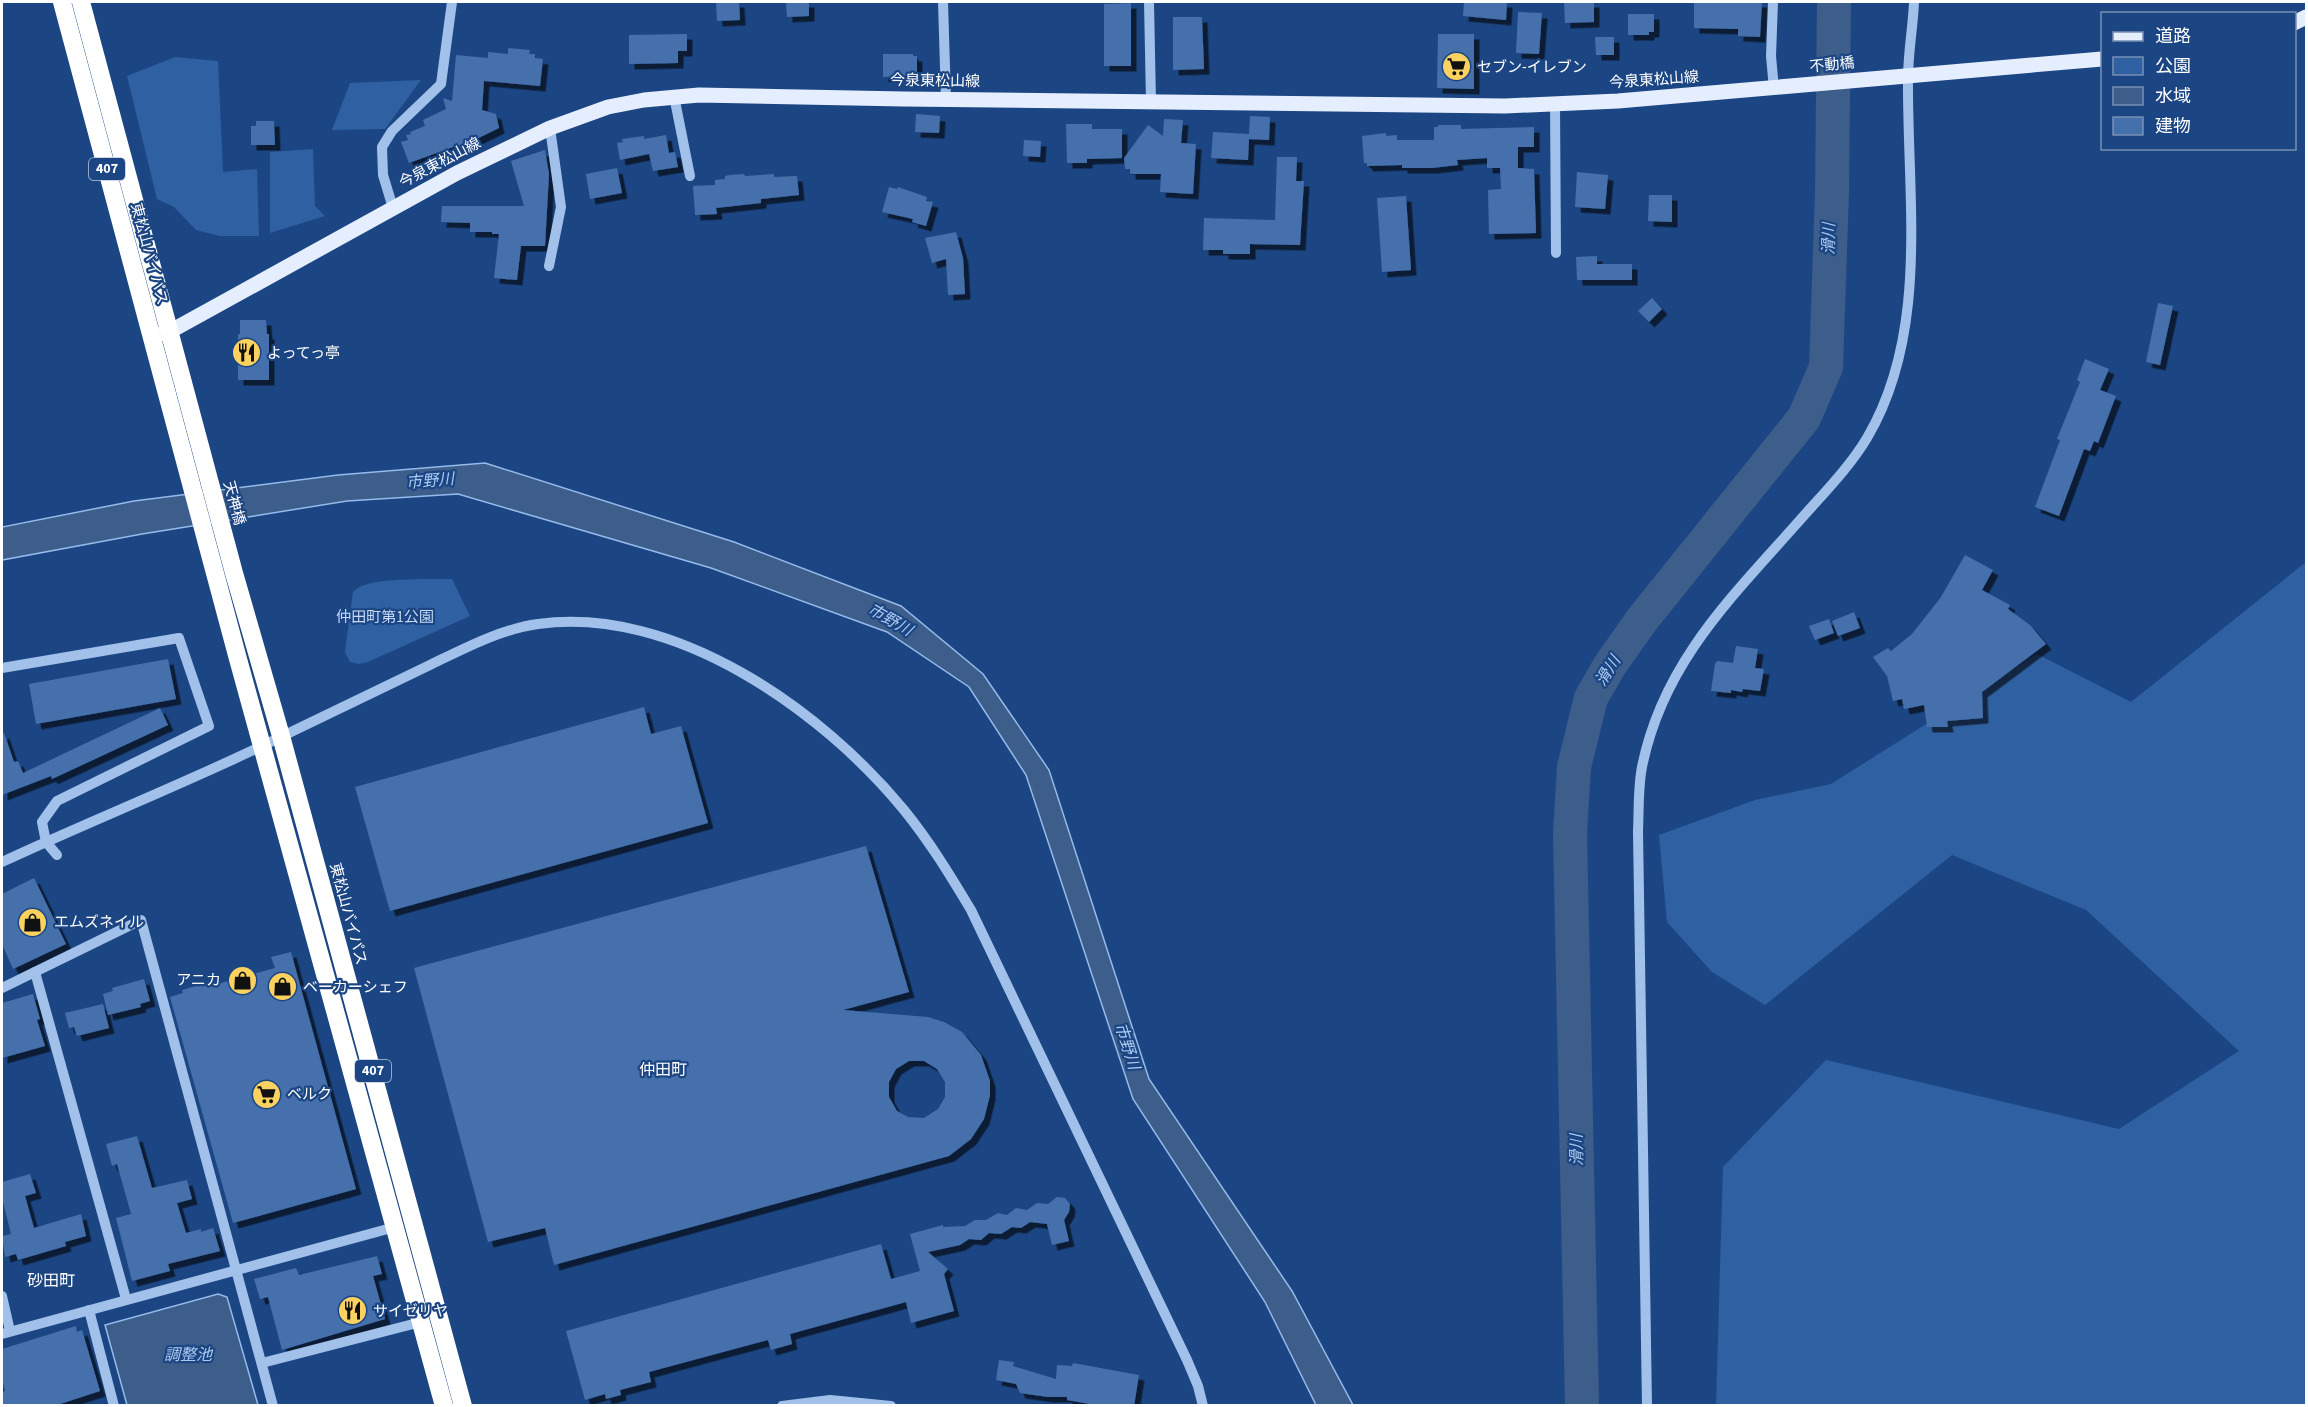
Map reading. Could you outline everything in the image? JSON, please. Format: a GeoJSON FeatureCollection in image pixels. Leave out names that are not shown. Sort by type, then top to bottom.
{"type":"FeatureCollection","features":[{"type":"Feature","properties":{"kind":"highway","name":"東松山バイパス"},"geometry":{"type":"LineString","coordinates":[[62,2],[161,334]]}},
{"type":"Feature","properties":{"kind":"highway","name":"東松山バイパス"},"geometry":{"type":"LineString","coordinates":[[81,2],[161,334],[190,444]]}},
{"type":"Feature","properties":{"kind":"highway","name":"天神橋"},"geometry":{"type":"LineString","coordinates":[[190,444],[225,574]]}},
{"type":"Feature","properties":{"kind":"highway","name":"東松山バイパス"},"geometry":{"type":"LineString","coordinates":[[225,574],[281,736],[463,1406]]}},
{"type":"Feature","properties":{"kind":"highway","name":"407"},"geometry":{"type":"LineString","coordinates":[[225,574],[263,746],[444,1406]]}},
{"type":"Feature","properties":{"kind":"main road"},"geometry":{"type":"LineString","coordinates":[[1900,76],[2101,59]]}},
{"type":"Feature","properties":{"kind":"main road","name":"不動橋"},"geometry":{"type":"LineString","coordinates":[[1774,88],[1900,76]]}},
{"type":"Feature","properties":{"kind":"main road","name":"今泉東松山線"},"geometry":{"type":"LineString","coordinates":[[161,334],[457,173],[550,128],[608,108],[674,96],[699,94],[946,100],[1505,106],[1618,102],[1774,88]]}},
{"type":"Feature","properties":{"kind":"street"},"geometry":{"type":"LineString","coordinates":[[393,208],[383,175],[382,147],[392,131],[441,84],[450,2]]}},
{"type":"Feature","properties":{"kind":"street"},"geometry":{"type":"LineString","coordinates":[[943,2],[946,100]]}},
{"type":"Feature","properties":{"kind":"street"},"geometry":{"type":"LineString","coordinates":[[1149,2],[1151,102]]}},
{"type":"Feature","properties":{"kind":"street"},"geometry":{"type":"LineString","coordinates":[[1773,2],[1771,56],[1774,88]]}},
{"type":"Feature","properties":{"kind":"street"},"geometry":{"type":"LineString","coordinates":[[1647,1406],[1638,831],[1642,768],[1658,710],[1686,656],[1725,606],[1835,481],[1867,438],[1888,390],[1904,336],[1911,281],[1900,76],[1914,2]]}},
{"type":"Feature","properties":{"kind":"street"},"geometry":{"type":"LineString","coordinates":[[674,96],[690,176]]}},
{"type":"Feature","properties":{"kind":"street"},"geometry":{"type":"LineString","coordinates":[[1555,104],[1556,253]]}},
{"type":"Feature","properties":{"kind":"street"},"geometry":{"type":"LineString","coordinates":[[549,266],[561,207],[550,128]]}},
{"type":"Feature","properties":{"kind":"street"},"geometry":{"type":"LineString","coordinates":[[2,862],[263,746],[498,634],[535,624],[573,621],[613,623],[650,632],[689,646],[732,668],[796,708],[832,735],[903,809],[939,856],[971,910],[1187,1360],[1198,1386],[1203,1406]]}},
{"type":"Feature","properties":{"kind":"street"},"geometry":{"type":"LineString","coordinates":[[2,668],[179,638],[208,726],[57,801],[42,822],[46,842],[57,855]]}},
{"type":"Feature","properties":{"kind":"street"},"geometry":{"type":"LineString","coordinates":[[2,988],[141,920],[273,1406]]}},
{"type":"Feature","properties":{"kind":"street"},"geometry":{"type":"LineString","coordinates":[[36,972],[126,1299]]}},
{"type":"Feature","properties":{"kind":"street"},"geometry":{"type":"LineString","coordinates":[[2,1296],[6,1332],[395,1227]]}},
{"type":"Feature","properties":{"kind":"street"},"geometry":{"type":"LineString","coordinates":[[89,1310],[114,1406]]}},
{"type":"Feature","properties":{"kind":"street"},"geometry":{"type":"LineString","coordinates":[[262,1363],[421,1322]]}},
{"type":"Feature","properties":{"kind":"street"},"geometry":{"type":"LineString","coordinates":[[782,1406],[830,1400],[891,1406]]}},
{"type":"Feature","properties":{"kind":"green space"},"geometry":{"type":"Polygon","coordinates":[[[175,57],[218,61],[223,172],[257,169],[259,236],[220,236],[196,230],[174,207],[157,199],[127,76],[175,57]]]}},
{"type":"Feature","properties":{"kind":"green space"},"geometry":{"type":"Polygon","coordinates":[[[421,80],[385,129],[332,130],[350,83],[421,80]]]}},
{"type":"Feature","properties":{"kind":"green space"},"geometry":{"type":"Polygon","coordinates":[[[313,149],[315,206],[325,216],[270,233],[270,152],[313,149]]]}},
{"type":"Feature","properties":{"kind":"green space"},"geometry":{"type":"Polygon","coordinates":[[[2306,562],[2306,1405],[1716,1405],[1723,1167],[1826,1060],[2119,1129],[2239,1051],[2086,910],[1952,855],[1765,1005],[1712,972],[1667,922],[1659,835],[1755,800],[1831,784],[2037,654],[2131,702],[2306,562]]]}},
{"type":"Feature","properties":{"kind":"green space","name":"仲田町第1公園"},"geometry":{"type":"Polygon","coordinates":[[[452,579],[470,616],[368,662],[359,664],[350,662],[345,652],[353,592],[374,582],[452,579]]]}},
{"type":"Feature","properties":{"kind":"water","name":"市野川"},"geometry":{"type":"Polygon","coordinates":[[[485,463],[734,542],[901,606],[983,674],[1049,770],[1149,1079],[1292,1291],[1353,1405],[1316,1405],[1265,1302],[1133,1099],[1026,775],[969,687],[887,632],[711,568],[458,494],[347,501],[142,534],[2,560],[2,527],[134,501],[338,475],[485,463]]]}},
{"type":"Feature","properties":{"kind":"water","name":"調整池"},"geometry":{"type":"Polygon","coordinates":[[[218,1294],[227,1297],[258,1405],[127,1405],[105,1325],[218,1294]]]}},
{"type":"Feature","properties":{"kind":"building"},"geometry":{"type":"Polygon","coordinates":[[[716,2],[739,2],[740,20],[717,21],[716,2]]]}},
{"type":"Feature","properties":{"kind":"building"},"geometry":{"type":"Polygon","coordinates":[[[786,2],[809,2],[809,16],[787,17],[786,2]]]}},
{"type":"Feature","properties":{"kind":"building"},"geometry":{"type":"Polygon","coordinates":[[[1464,2],[1507,2],[1506,20],[1463,16],[1464,2]]]}},
{"type":"Feature","properties":{"kind":"building"},"geometry":{"type":"Polygon","coordinates":[[[1564,2],[1594,2],[1594,22],[1565,23],[1564,2]]]}},
{"type":"Feature","properties":{"kind":"building"},"geometry":{"type":"Polygon","coordinates":[[[1694,2],[1762,2],[1760,37],[1738,36],[1738,29],[1694,28],[1694,2]]]}},
{"type":"Feature","properties":{"kind":"building"},"geometry":{"type":"Polygon","coordinates":[[[1131,3],[1131,66],[1104,66],[1104,4],[1131,3]]]}},
{"type":"Feature","properties":{"kind":"building"},"geometry":{"type":"Polygon","coordinates":[[[1518,12],[1542,13],[1539,54],[1516,53],[1518,12]]]}},
{"type":"Feature","properties":{"kind":"building"},"geometry":{"type":"Polygon","coordinates":[[[1628,14],[1654,14],[1654,32],[1649,32],[1649,35],[1628,35],[1628,14]]]}},
{"type":"Feature","properties":{"kind":"building"},"geometry":{"type":"Polygon","coordinates":[[[1173,17],[1202,17],[1204,69],[1173,70],[1173,17]]]}},
{"type":"Feature","properties":{"kind":"building"},"geometry":{"type":"Polygon","coordinates":[[[687,34],[687,51],[678,51],[678,63],[629,64],[629,35],[687,34]]]}},
{"type":"Feature","properties":{"kind":"building","name":"セブン-イレブン"},"geometry":{"type":"Polygon","coordinates":[[[1438,34],[1474,34],[1474,89],[1437,88],[1438,34]]]}},
{"type":"Feature","properties":{"kind":"building"},"geometry":{"type":"Polygon","coordinates":[[[1595,37],[1614,37],[1614,55],[1596,55],[1595,37]]]}},
{"type":"Feature","properties":{"kind":"building"},"geometry":{"type":"Polygon","coordinates":[[[508,48],[530,50],[529,54],[535,54],[535,58],[543,59],[540,86],[484,81],[482,110],[496,114],[499,128],[456,149],[456,146],[409,163],[401,142],[408,140],[406,135],[411,134],[410,132],[425,126],[423,120],[446,109],[443,98],[452,101],[456,55],[488,58],[488,52],[508,54],[508,48]]]}},
{"type":"Feature","properties":{"kind":"building"},"geometry":{"type":"Polygon","coordinates":[[[883,54],[917,56],[917,76],[883,77],[883,54]]]}},
{"type":"Feature","properties":{"kind":"building"},"geometry":{"type":"Polygon","coordinates":[[[916,114],[940,116],[939,133],[915,132],[916,114]]]}},
{"type":"Feature","properties":{"kind":"building"},"geometry":{"type":"Polygon","coordinates":[[[1250,116],[1270,117],[1269,140],[1249,139],[1248,160],[1211,158],[1213,132],[1249,134],[1250,116]]]}},
{"type":"Feature","properties":{"kind":"building"},"geometry":{"type":"Polygon","coordinates":[[[1164,119],[1183,120],[1181,143],[1196,144],[1193,194],[1160,192],[1161,174],[1130,174],[1130,169],[1125,169],[1124,158],[1148,125],[1163,136],[1164,119]]]}},
{"type":"Feature","properties":{"kind":"building"},"geometry":{"type":"Polygon","coordinates":[[[256,121],[274,121],[275,145],[251,145],[251,126],[256,126],[256,121]]]}},
{"type":"Feature","properties":{"kind":"building"},"geometry":{"type":"Polygon","coordinates":[[[1066,124],[1092,124],[1092,129],[1122,129],[1122,158],[1087,159],[1087,163],[1067,163],[1066,124]]]}},
{"type":"Feature","properties":{"kind":"building"},"geometry":{"type":"Polygon","coordinates":[[[1461,125],[1461,129],[1534,127],[1534,147],[1518,147],[1518,168],[1534,169],[1536,233],[1489,234],[1488,190],[1501,189],[1500,168],[1487,168],[1487,158],[1457,160],[1458,165],[1432,168],[1402,168],[1402,165],[1367,166],[1367,163],[1364,163],[1362,136],[1386,133],[1386,136],[1397,135],[1397,140],[1434,140],[1434,127],[1461,125]]]}},
{"type":"Feature","properties":{"kind":"building"},"geometry":{"type":"Polygon","coordinates":[[[666,135],[669,153],[675,152],[678,167],[653,171],[649,154],[620,160],[617,143],[623,142],[622,139],[644,136],[644,139],[666,135]]]}},
{"type":"Feature","properties":{"kind":"building"},"geometry":{"type":"Polygon","coordinates":[[[1024,140],[1041,141],[1040,157],[1023,156],[1024,140]]]}},
{"type":"Feature","properties":{"kind":"building"},"geometry":{"type":"Polygon","coordinates":[[[545,150],[549,174],[545,246],[521,246],[517,280],[494,278],[499,234],[470,232],[470,223],[441,222],[442,206],[524,206],[511,161],[545,150]]]}},
{"type":"Feature","properties":{"kind":"building"},"geometry":{"type":"Polygon","coordinates":[[[1277,157],[1297,157],[1296,181],[1304,181],[1300,245],[1250,244],[1250,254],[1223,254],[1223,250],[1203,250],[1204,218],[1275,220],[1277,157]]]}},
{"type":"Feature","properties":{"kind":"building"},"geometry":{"type":"Polygon","coordinates":[[[617,168],[622,193],[590,199],[586,174],[617,168]]]}},
{"type":"Feature","properties":{"kind":"building"},"geometry":{"type":"Polygon","coordinates":[[[1577,172],[1608,175],[1605,209],[1575,207],[1577,172]]]}},
{"type":"Feature","properties":{"kind":"building"},"geometry":{"type":"Polygon","coordinates":[[[744,174],[745,176],[774,174],[774,177],[797,176],[799,195],[761,199],[761,203],[716,208],[717,214],[695,215],[693,186],[715,185],[715,180],[725,179],[725,176],[744,174]]]}},
{"type":"Feature","properties":{"kind":"building"},"geometry":{"type":"Polygon","coordinates":[[[889,187],[897,189],[898,187],[927,197],[926,201],[933,202],[926,226],[912,222],[913,219],[882,212],[889,187]]]}},
{"type":"Feature","properties":{"kind":"building"},"geometry":{"type":"Polygon","coordinates":[[[1649,195],[1672,195],[1672,222],[1648,221],[1649,195]]]}},
{"type":"Feature","properties":{"kind":"building"},"geometry":{"type":"Polygon","coordinates":[[[1406,196],[1411,270],[1382,272],[1377,198],[1406,196]]]}},
{"type":"Feature","properties":{"kind":"building"},"geometry":{"type":"Polygon","coordinates":[[[956,232],[963,258],[965,294],[948,295],[946,259],[932,263],[925,238],[956,232]]]}},
{"type":"Feature","properties":{"kind":"building"},"geometry":{"type":"Polygon","coordinates":[[[1597,256],[1597,264],[1632,264],[1632,280],[1577,280],[1576,257],[1597,256]]]}},
{"type":"Feature","properties":{"kind":"building"},"geometry":{"type":"Polygon","coordinates":[[[1652,298],[1662,309],[1649,322],[1638,311],[1652,298]]]}},
{"type":"Feature","properties":{"kind":"building"},"geometry":{"type":"Polygon","coordinates":[[[2158,303],[2173,306],[2160,365],[2146,362],[2158,303]]]}},
{"type":"Feature","properties":{"kind":"building"},"geometry":{"type":"Polygon","coordinates":[[[240,320],[266,320],[267,334],[269,334],[269,380],[238,380],[240,320]]]}},
{"type":"Feature","properties":{"kind":"building"},"geometry":{"type":"Polygon","coordinates":[[[2085,359],[2109,369],[2100,390],[2116,396],[2098,443],[2094,441],[2090,451],[2084,449],[2059,516],[2035,507],[2060,440],[2057,439],[2080,382],[2077,380],[2085,359]]]}},
{"type":"Feature","properties":{"kind":"building"},"geometry":{"type":"Polygon","coordinates":[[[1965,555],[1993,570],[1982,590],[2010,605],[2008,609],[2030,625],[2046,644],[1982,692],[1983,718],[1947,721],[1948,727],[1927,727],[1924,705],[1904,709],[1902,699],[1893,701],[1887,676],[1873,657],[1888,648],[1891,651],[1912,634],[1941,597],[1965,555]]]}},
{"type":"Feature","properties":{"kind":"building"},"geometry":{"type":"Polygon","coordinates":[[[1854,612],[1860,628],[1838,636],[1832,621],[1854,612]]]}},
{"type":"Feature","properties":{"kind":"building"},"geometry":{"type":"Polygon","coordinates":[[[1829,619],[1834,633],[1815,640],[1809,626],[1829,619]]]}},
{"type":"Feature","properties":{"kind":"building"},"geometry":{"type":"Polygon","coordinates":[[[1736,646],[1758,649],[1755,668],[1764,669],[1760,691],[1743,689],[1742,692],[1731,690],[1731,693],[1711,691],[1715,664],[1717,661],[1733,663],[1736,646]]]}},
{"type":"Feature","properties":{"kind":"building"},"geometry":{"type":"Polygon","coordinates":[[[168,659],[176,699],[36,724],[29,684],[168,659]]]}},
{"type":"Feature","properties":{"kind":"building"},"geometry":{"type":"Polygon","coordinates":[[[644,707],[651,734],[681,726],[708,823],[390,911],[355,787],[644,707]]]}},
{"type":"Feature","properties":{"kind":"building"},"geometry":{"type":"Polygon","coordinates":[[[160,708],[168,725],[52,779],[51,776],[2,795],[2,734],[4,733],[14,762],[18,761],[23,773],[160,708]]]}},
{"type":"Feature","properties":{"kind":"building"},"geometry":{"type":"Polygon","coordinates":[[[866,846],[909,992],[843,1010],[928,1017],[944,1022],[962,1032],[981,1055],[990,1081],[990,1095],[984,1119],[971,1139],[949,1156],[554,1265],[545,1228],[488,1242],[414,968],[866,846]],[[909,1061],[896,1069],[889,1082],[889,1097],[897,1111],[908,1117],[924,1118],[938,1109],[945,1097],[945,1082],[937,1069],[924,1061],[909,1061]]]}},
{"type":"Feature","properties":{"kind":"building"},"geometry":{"type":"Polygon","coordinates":[[[34,878],[66,944],[13,969],[2,944],[2,894],[34,878]]]}},
{"type":"Feature","properties":{"kind":"building"},"geometry":{"type":"Polygon","coordinates":[[[291,952],[356,1189],[233,1223],[170,997],[183,993],[182,990],[213,981],[214,985],[275,968],[271,957],[291,952]]]}},
{"type":"Feature","properties":{"kind":"building"},"geometry":{"type":"Polygon","coordinates":[[[144,979],[150,1001],[140,1004],[141,1007],[108,1015],[103,994],[113,991],[112,988],[144,979]]]}},
{"type":"Feature","properties":{"kind":"building"},"geometry":{"type":"Polygon","coordinates":[[[33,994],[40,1019],[37,1020],[45,1046],[2,1058],[2,1003],[33,994]]]}},
{"type":"Feature","properties":{"kind":"building"},"geometry":{"type":"Polygon","coordinates":[[[103,1004],[109,1028],[77,1036],[74,1027],[69,1028],[65,1013],[103,1004]]]}},
{"type":"Feature","properties":{"kind":"building"},"geometry":{"type":"Polygon","coordinates":[[[137,1136],[152,1188],[187,1180],[192,1199],[177,1203],[186,1233],[213,1228],[220,1251],[168,1264],[170,1271],[132,1281],[116,1218],[131,1214],[117,1164],[112,1166],[106,1144],[137,1136]]]}},
{"type":"Feature","properties":{"kind":"building"},"geometry":{"type":"Polygon","coordinates":[[[30,1174],[36,1193],[25,1196],[34,1228],[81,1214],[86,1236],[65,1242],[66,1246],[18,1260],[16,1254],[5,1257],[2,1236],[11,1234],[2,1198],[2,1182],[30,1174]]]}},
{"type":"Feature","properties":{"kind":"building"},"geometry":{"type":"Polygon","coordinates":[[[1057,1197],[1065,1198],[1070,1204],[1069,1212],[1064,1220],[1069,1241],[1052,1245],[1047,1224],[1030,1222],[1021,1228],[1012,1227],[1001,1234],[989,1233],[981,1240],[969,1239],[960,1245],[928,1252],[948,1269],[944,1274],[954,1311],[911,1323],[906,1302],[790,1334],[792,1344],[771,1350],[768,1340],[649,1372],[651,1382],[620,1390],[621,1395],[606,1399],[605,1394],[585,1400],[566,1331],[881,1244],[891,1279],[920,1271],[910,1234],[943,1225],[943,1227],[965,1226],[975,1220],[986,1220],[998,1213],[1007,1215],[1016,1208],[1027,1210],[1037,1203],[1048,1204],[1057,1197]]]}},
{"type":"Feature","properties":{"kind":"building"},"geometry":{"type":"Polygon","coordinates":[[[377,1256],[382,1274],[373,1276],[385,1319],[282,1350],[268,1297],[260,1299],[254,1279],[296,1268],[299,1275],[377,1256]]]}},
{"type":"Feature","properties":{"kind":"building"},"geometry":{"type":"Polygon","coordinates":[[[76,1326],[77,1332],[82,1330],[100,1391],[54,1406],[2,1406],[2,1392],[5,1391],[2,1378],[2,1349],[76,1326]]]}},
{"type":"Feature","properties":{"kind":"building"},"geometry":{"type":"Polygon","coordinates":[[[999,1360],[1014,1362],[1013,1366],[1056,1379],[1057,1365],[1072,1366],[1073,1363],[1139,1375],[1134,1406],[1101,1406],[1067,1400],[1067,1397],[1020,1393],[1016,1384],[996,1380],[999,1360]]]}},
{"type":"Feature","properties":{"kind":"waterway","name":"滑川"},"geometry":{"type":"LineString","coordinates":[[1582,1406],[1570,833],[1574,767],[1591,698],[1610,665],[1641,621],[1804,418],[1826,367],[1832,192],[1834,2]]}},
{"type":"Feature","properties":{"kind":"place","name":"セブン-イレブン"},"geometry":{"type":"Point","coordinates":[1456,67]}},
{"type":"Feature","properties":{"kind":"place","name":"よってっ亭"},"geometry":{"type":"Point","coordinates":[246,353]}},
{"type":"Feature","properties":{"kind":"place","name":"エムズネイル"},"geometry":{"type":"Point","coordinates":[33,922]}},
{"type":"Feature","properties":{"kind":"place","name":"アニカ"},"geometry":{"type":"Point","coordinates":[242,980]}},
{"type":"Feature","properties":{"kind":"place","name":"ベーカーシェフ"},"geometry":{"type":"Point","coordinates":[282,987]}},
{"type":"Feature","properties":{"kind":"place","name":"ベルク"},"geometry":{"type":"Point","coordinates":[266,1094]}},
{"type":"Feature","properties":{"kind":"place","name":"サイゼリヤ"},"geometry":{"type":"Point","coordinates":[352,1311]}},
{"type":"Feature","properties":{"kind":"district","name":"仲田町"},"geometry":{"type":"Point","coordinates":[663,1070]}},
{"type":"Feature","properties":{"kind":"district","name":"砂田町"},"geometry":{"type":"Point","coordinates":[51,1281]}}]}
